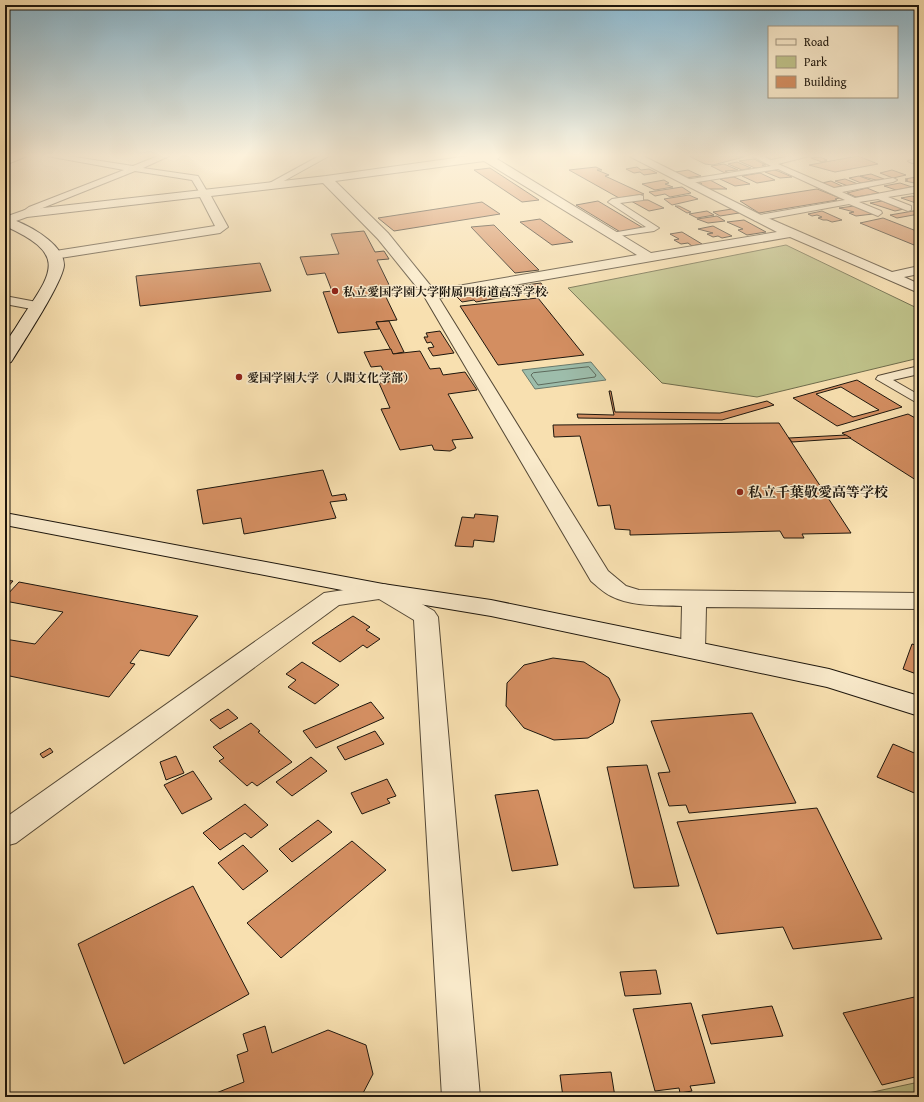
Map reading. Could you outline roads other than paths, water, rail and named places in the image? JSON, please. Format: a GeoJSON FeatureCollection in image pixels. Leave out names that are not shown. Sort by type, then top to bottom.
{"type":"FeatureCollection","features":[{"type":"Feature","properties":{"kind":"street"},"geometry":{"type":"LineString","coordinates":[[5,221],[25,214],[81,207]]}},
{"type":"Feature","properties":{"kind":"street"},"geometry":{"type":"LineString","coordinates":[[54,255],[216,230],[222,227],[212,207]]}},
{"type":"Feature","properties":{"kind":"street"},"geometry":{"type":"LineString","coordinates":[[354,207],[383,236],[430,295],[599,576],[618,591],[638,597],[694,599],[919,601]]}},
{"type":"Feature","properties":{"kind":"street"},"geometry":{"type":"LineString","coordinates":[[570,207],[648,257]]}},
{"type":"Feature","properties":{"kind":"street"},"geometry":{"type":"LineString","coordinates":[[736,207],[790,233],[919,289]]}},
{"type":"Feature","properties":{"kind":"street"},"geometry":{"type":"LineString","coordinates":[[5,221],[34,234],[44,241],[54,255],[57,265],[55,274],[5,359]]}},
{"type":"Feature","properties":{"kind":"street"},"geometry":{"type":"LineString","coordinates":[[430,295],[790,233]]}},
{"type":"Feature","properties":{"kind":"street"},"geometry":{"type":"LineString","coordinates":[[892,276],[919,270]]}},
{"type":"Feature","properties":{"kind":"street"},"geometry":{"type":"LineString","coordinates":[[5,300],[37,306]]}},
{"type":"Feature","properties":{"kind":"street"},"geometry":{"type":"LineString","coordinates":[[5,519],[383,591],[491,608],[829,678],[919,706]]}},
{"type":"Feature","properties":{"kind":"street"},"geometry":{"type":"LineString","coordinates":[[5,834],[332,598],[383,591],[426,617],[461,1097]]}},
{"type":"Feature","properties":{"kind":"street"},"geometry":{"type":"LineString","coordinates":[[693,650],[694,599]]}},
{"type":"Feature","properties":{"kind":"lane"},"geometry":{"type":"LineString","coordinates":[[25,214],[36,207]]}},
{"type":"Feature","properties":{"kind":"lane"},"geometry":{"type":"LineString","coordinates":[[615,235],[654,228],[621,207]]}},
{"type":"Feature","properties":{"kind":"lane"},"geometry":{"type":"LineString","coordinates":[[757,218],[817,207]]}},
{"type":"Feature","properties":{"kind":"lane"},"geometry":{"type":"LineString","coordinates":[[866,207],[878,213]]}},
{"type":"Feature","properties":{"kind":"lane"},"geometry":{"type":"LineString","coordinates":[[919,370],[882,379],[919,400]]}},
{"type":"Feature","properties":{"kind":"water"},"geometry":{"type":"Polygon","coordinates":[[[591,362],[606,380],[535,389],[522,370],[591,362]]]}},
{"type":"Feature","properties":{"kind":"place","name":"私立愛国学園大学附属四街道高等学校"},"geometry":{"type":"Point","coordinates":[335,291]}},
{"type":"Feature","properties":{"kind":"place","name":"愛国学園大学（人間文化学部）"},"geometry":{"type":"Point","coordinates":[239,377]}},
{"type":"Feature","properties":{"kind":"place","name":"私立千葉敬愛高等学校"},"geometry":{"type":"Point","coordinates":[740,492]}}]}
